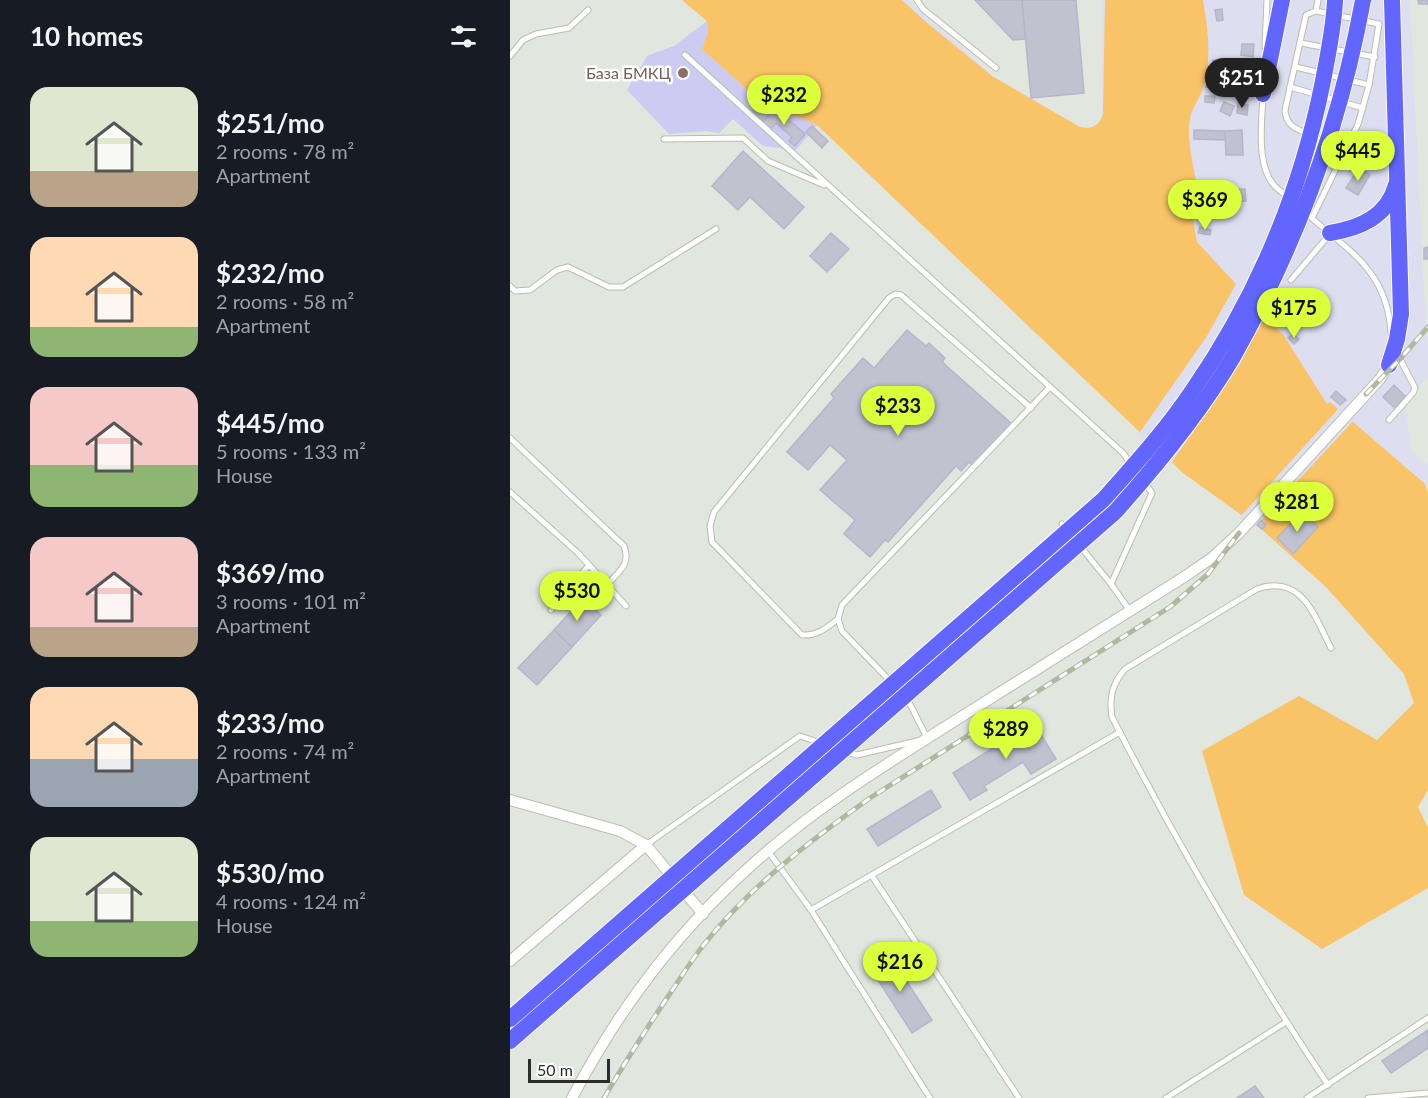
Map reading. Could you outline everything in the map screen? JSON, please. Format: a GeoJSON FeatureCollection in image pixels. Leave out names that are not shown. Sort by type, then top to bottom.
{"type":"FeatureCollection","features":[{"type":"Feature","properties":{"kind":"highway"},"geometry":{"type":"LineString","coordinates":[[1263,94],[1282,0]]}},
{"type":"Feature","properties":{"kind":"highway"},"geometry":{"type":"LineString","coordinates":[[510,1019],[1104,499],[1152,445],[1193,390],[1220,347],[1251,290],[1281,227],[1301,170],[1318,106],[1328,58],[1335,0]]}},
{"type":"Feature","properties":{"kind":"highway"},"geometry":{"type":"LineString","coordinates":[[510,1041],[1114,512],[1151,472],[1183,431],[1232,358],[1292,240],[1329,141],[1354,48],[1363,0]]}},
{"type":"Feature","properties":{"kind":"highway"},"geometry":{"type":"LineString","coordinates":[[1389,365],[1397,339],[1401,314],[1392,0]]}},
{"type":"Feature","properties":{"kind":"highway"},"geometry":{"type":"LineString","coordinates":[[1330,233],[1358,228],[1373,219],[1389,202],[1397,175]]}},
{"type":"Feature","properties":{"kind":"street"},"geometry":{"type":"LineString","coordinates":[[572,1098],[630,1001],[662,958],[742,873],[767,850],[846,790],[1200,566],[1239,533],[1380,380],[1389,365]]}},
{"type":"Feature","properties":{"kind":"street"},"geometry":{"type":"LineString","coordinates":[[510,800],[620,831],[646,845],[703,914]]}},
{"type":"Feature","properties":{"kind":"street"},"geometry":{"type":"LineString","coordinates":[[510,961],[646,845]]}},
{"type":"Feature","properties":{"kind":"lane"},"geometry":{"type":"LineString","coordinates":[[916,0],[923,9],[996,68]]}},
{"type":"Feature","properties":{"kind":"lane"},"geometry":{"type":"LineString","coordinates":[[1267,0],[1262,145],[1269,176],[1273,184],[1362,261],[1384,297],[1391,331],[1389,365],[1401,359],[1415,388],[1389,420]]}},
{"type":"Feature","properties":{"kind":"lane"},"geometry":{"type":"LineString","coordinates":[[1316,11],[1318,0]]}},
{"type":"Feature","properties":{"kind":"lane"},"geometry":{"type":"LineString","coordinates":[[510,56],[523,40],[536,34],[569,28],[588,10]]}},
{"type":"Feature","properties":{"kind":"lane"},"geometry":{"type":"LineString","coordinates":[[1312,218],[1358,124],[1370,85],[1379,24],[1316,11],[1306,15],[1285,110],[1292,127],[1348,144]]}},
{"type":"Feature","properties":{"kind":"lane"},"geometry":{"type":"LineString","coordinates":[[1301,43],[1375,57]]}},
{"type":"Feature","properties":{"kind":"lane"},"geometry":{"type":"LineString","coordinates":[[685,55],[1123,453],[1135,469]]}},
{"type":"Feature","properties":{"kind":"lane"},"geometry":{"type":"LineString","coordinates":[[1296,68],[1370,85]]}},
{"type":"Feature","properties":{"kind":"lane"},"geometry":{"type":"LineString","coordinates":[[1290,87],[1363,108]]}},
{"type":"Feature","properties":{"kind":"lane"},"geometry":{"type":"LineString","coordinates":[[664,140],[743,138],[768,161],[828,186]]}},
{"type":"Feature","properties":{"kind":"lane"},"geometry":{"type":"LineString","coordinates":[[510,286],[516,291],[530,290],[557,270],[568,267],[609,287],[623,287],[716,229]]}},
{"type":"Feature","properties":{"kind":"lane"},"geometry":{"type":"LineString","coordinates":[[1290,280],[1330,233]]}},
{"type":"Feature","properties":{"kind":"lane"},"geometry":{"type":"LineString","coordinates":[[838,618],[820,632],[811,636],[802,635],[712,542],[710,526],[714,512],[889,298],[895,294],[901,295],[1031,408]]}},
{"type":"Feature","properties":{"kind":"lane"},"geometry":{"type":"LineString","coordinates":[[838,749],[857,755],[927,738],[910,704],[842,631],[838,618],[842,605],[1050,387]]}},
{"type":"Feature","properties":{"kind":"lane"},"geometry":{"type":"LineString","coordinates":[[510,438],[624,546],[627,554],[626,563],[607,585]]}},
{"type":"Feature","properties":{"kind":"lane"},"geometry":{"type":"LineString","coordinates":[[1112,584],[1152,493],[1141,477]]}},
{"type":"Feature","properties":{"kind":"lane"},"geometry":{"type":"LineString","coordinates":[[510,492],[589,565],[626,606]]}},
{"type":"Feature","properties":{"kind":"lane"},"geometry":{"type":"LineString","coordinates":[[1062,524],[1112,584],[1130,611]]}},
{"type":"Feature","properties":{"kind":"lane"},"geometry":{"type":"LineString","coordinates":[[551,610],[589,565]]}},
{"type":"Feature","properties":{"kind":"lane"},"geometry":{"type":"LineString","coordinates":[[1328,1085],[1286,1022],[1184,852],[1112,717],[1110,704],[1117,678],[1125,669],[1267,585],[1277,585],[1296,591],[1309,605],[1331,648]]}},
{"type":"Feature","properties":{"kind":"lane"},"geometry":{"type":"LineString","coordinates":[[811,910],[1120,732]]}},
{"type":"Feature","properties":{"kind":"lane"},"geometry":{"type":"LineString","coordinates":[[646,845],[800,736],[828,746]]}},
{"type":"Feature","properties":{"kind":"lane"},"geometry":{"type":"LineString","coordinates":[[767,850],[811,910],[930,1098]]}},
{"type":"Feature","properties":{"kind":"lane"},"geometry":{"type":"LineString","coordinates":[[872,876],[1019,1098]]}},
{"type":"Feature","properties":{"kind":"lane"},"geometry":{"type":"LineString","coordinates":[[1307,1098],[1428,1018]]}},
{"type":"Feature","properties":{"kind":"lane"},"geometry":{"type":"LineString","coordinates":[[1166,1098],[1286,1022]]}},
{"type":"Feature","properties":{"kind":"lane"},"geometry":{"type":"LineString","coordinates":[[1368,1098],[1428,1093]]}},
{"type":"Feature","properties":{"kind":"shaded area"},"geometry":{"type":"Polygon","coordinates":[[[510,0],[682,0],[707,21],[674,46],[647,56],[668,134],[707,131],[719,133],[732,118],[763,146],[796,150],[817,125],[1183,473],[1261,529],[1326,587],[1404,674],[1414,702],[1377,740],[1299,696],[1322,949],[1428,888],[1428,1098],[510,1098],[510,0]]]}},
{"type":"Feature","properties":{"kind":"shaded area"},"geometry":{"type":"Polygon","coordinates":[[[682,0],[902,0],[992,76],[1078,126],[1090,128],[1097,124],[1103,114],[1105,0],[1203,0],[1208,33],[1208,66],[1203,88],[1191,114],[1189,127],[1199,196],[1191,208],[1197,242],[1284,336],[1327,404],[1330,402],[1425,484],[1428,493],[1428,790],[1418,807],[1428,828],[1428,888],[1322,949],[1244,895],[1202,751],[1299,696],[1377,740],[1414,703],[1404,674],[1326,587],[1261,529],[1183,473],[817,125],[764,105],[702,49],[708,32],[707,21],[682,0]]]}},
{"type":"Feature","properties":{"kind":"shaded area"},"geometry":{"type":"Polygon","coordinates":[[[907,0],[1102,0],[1102,119],[1094,127],[1078,126],[993,76],[907,0]]]}},
{"type":"Feature","properties":{"kind":"shaded area"},"geometry":{"type":"Polygon","coordinates":[[[1410,0],[1428,0],[1428,343],[1426,330],[1410,0]]]}},
{"type":"Feature","properties":{"kind":"shaded area","name":"База БМКЦ"},"geometry":{"type":"Polygon","coordinates":[[[707,21],[708,32],[702,49],[764,105],[817,125],[796,150],[763,146],[733,119],[719,133],[707,131],[669,134],[627,90],[647,56],[674,46],[707,21]]]}},
{"type":"Feature","properties":{"kind":"shaded area"},"geometry":{"type":"Polygon","coordinates":[[[1428,376],[1428,465],[1412,452],[1405,405],[1428,376]]]}},
{"type":"Feature","properties":{"kind":"shaded area"},"geometry":{"type":"Polygon","coordinates":[[[1428,790],[1428,828],[1418,807],[1428,790]]]}},
{"type":"Feature","properties":{"kind":"pier"},"geometry":{"type":"Polygon","coordinates":[[[1237,282],[1265,312],[1241,362],[1170,465],[1138,435],[1207,336],[1237,282]]]}},
{"type":"Feature","properties":{"kind":"pier"},"geometry":{"type":"Polygon","coordinates":[[[1341,406],[1356,418],[1254,528],[1239,518],[1341,406]]]}},
{"type":"Feature","properties":{"kind":"building"},"geometry":{"type":"Polygon","coordinates":[[[975,0],[1022,0],[1026,39],[1013,40],[975,0]]]}},
{"type":"Feature","properties":{"kind":"building"},"geometry":{"type":"Polygon","coordinates":[[[1022,0],[1076,0],[1084,93],[1031,98],[1022,0]]]}},
{"type":"Feature","properties":{"kind":"building"},"geometry":{"type":"Polygon","coordinates":[[[1418,0],[1428,0],[1428,4],[1419,4],[1418,0]]]}},
{"type":"Feature","properties":{"kind":"building"},"geometry":{"type":"Polygon","coordinates":[[[1222,9],[1223,20],[1217,21],[1215,10],[1222,9]]]}},
{"type":"Feature","properties":{"kind":"building"},"geometry":{"type":"Polygon","coordinates":[[[1242,44],[1254,44],[1253,57],[1241,55],[1242,44]]]}},
{"type":"Feature","properties":{"kind":"building"},"geometry":{"type":"Polygon","coordinates":[[[1213,60],[1220,60],[1220,68],[1213,68],[1213,60]]]}},
{"type":"Feature","properties":{"kind":"building"},"geometry":{"type":"Polygon","coordinates":[[[1247,60],[1255,62],[1253,76],[1239,77],[1239,64],[1247,64],[1247,60]]]}},
{"type":"Feature","properties":{"kind":"building"},"geometry":{"type":"Polygon","coordinates":[[[1215,77],[1224,79],[1223,93],[1218,96],[1214,88],[1206,87],[1208,78],[1215,79],[1215,77]]]}},
{"type":"Feature","properties":{"kind":"building"},"geometry":{"type":"Polygon","coordinates":[[[1205,96],[1215,96],[1214,103],[1205,102],[1205,96]]]}},
{"type":"Feature","properties":{"kind":"building"},"geometry":{"type":"Polygon","coordinates":[[[1224,102],[1234,106],[1230,116],[1220,111],[1224,102]]]}},
{"type":"Feature","properties":{"kind":"building"},"geometry":{"type":"Polygon","coordinates":[[[1238,103],[1248,105],[1247,115],[1237,113],[1238,103]]]}},
{"type":"Feature","properties":{"kind":"building"},"geometry":{"type":"Polygon","coordinates":[[[758,104],[770,114],[764,121],[752,110],[758,104]]]}},
{"type":"Feature","properties":{"kind":"building"},"geometry":{"type":"Polygon","coordinates":[[[775,108],[805,134],[795,146],[789,141],[792,137],[776,123],[771,129],[763,122],[775,108]]]}},
{"type":"Feature","properties":{"kind":"building"},"geometry":{"type":"Polygon","coordinates":[[[812,126],[828,141],[822,148],[806,132],[812,126]]]}},
{"type":"Feature","properties":{"kind":"building"},"geometry":{"type":"Polygon","coordinates":[[[1194,130],[1225,131],[1225,140],[1194,139],[1194,130]]]}},
{"type":"Feature","properties":{"kind":"building"},"geometry":{"type":"Polygon","coordinates":[[[1242,130],[1243,155],[1226,155],[1225,131],[1242,130]]]}},
{"type":"Feature","properties":{"kind":"building"},"geometry":{"type":"Polygon","coordinates":[[[743,151],[804,207],[784,229],[750,197],[738,210],[712,186],[743,151]]]}},
{"type":"Feature","properties":{"kind":"building"},"geometry":{"type":"Polygon","coordinates":[[[1359,168],[1370,175],[1358,195],[1346,188],[1359,168]]]}},
{"type":"Feature","properties":{"kind":"building"},"geometry":{"type":"Polygon","coordinates":[[[1245,189],[1246,201],[1213,202],[1213,190],[1245,189]]]}},
{"type":"Feature","properties":{"kind":"building"},"geometry":{"type":"Polygon","coordinates":[[[1200,227],[1211,230],[1210,235],[1198,233],[1200,227]]]}},
{"type":"Feature","properties":{"kind":"building"},"geometry":{"type":"Polygon","coordinates":[[[831,233],[849,249],[827,272],[810,256],[831,233]]]}},
{"type":"Feature","properties":{"kind":"building"},"geometry":{"type":"Polygon","coordinates":[[[1428,247],[1428,259],[1424,259],[1424,248],[1428,247]]]}},
{"type":"Feature","properties":{"kind":"building"},"geometry":{"type":"Polygon","coordinates":[[[907,330],[926,346],[929,343],[945,358],[942,362],[1012,424],[973,466],[969,462],[961,471],[956,466],[888,542],[885,540],[870,557],[844,534],[855,520],[820,490],[847,460],[830,445],[808,470],[787,452],[834,398],[831,394],[863,358],[874,368],[907,330]]]}},
{"type":"Feature","properties":{"kind":"building"},"geometry":{"type":"Polygon","coordinates":[[[1293,334],[1299,339],[1294,344],[1288,338],[1293,334]]]}},
{"type":"Feature","properties":{"kind":"building"},"geometry":{"type":"Polygon","coordinates":[[[1394,385],[1406,397],[1395,408],[1383,397],[1394,385]]]}},
{"type":"Feature","properties":{"kind":"building"},"geometry":{"type":"Polygon","coordinates":[[[1336,391],[1346,400],[1340,405],[1331,397],[1336,391]]]}},
{"type":"Feature","properties":{"kind":"building"},"geometry":{"type":"Polygon","coordinates":[[[1302,512],[1318,527],[1293,554],[1277,538],[1302,512]]]}},
{"type":"Feature","properties":{"kind":"building"},"geometry":{"type":"Polygon","coordinates":[[[1261,520],[1266,525],[1262,529],[1257,525],[1261,520]]]}},
{"type":"Feature","properties":{"kind":"building"},"geometry":{"type":"Polygon","coordinates":[[[583,598],[601,615],[572,647],[554,630],[583,598]]]}},
{"type":"Feature","properties":{"kind":"building"},"geometry":{"type":"Polygon","coordinates":[[[554,630],[572,647],[537,685],[518,668],[554,630]]]}},
{"type":"Feature","properties":{"kind":"building"},"geometry":{"type":"Polygon","coordinates":[[[1032,720],[1056,759],[1031,774],[1023,762],[984,786],[987,790],[970,800],[953,773],[1011,737],[1009,734],[1032,720]]]}},
{"type":"Feature","properties":{"kind":"building"},"geometry":{"type":"Polygon","coordinates":[[[931,790],[941,807],[878,846],[867,829],[931,790]]]}},
{"type":"Feature","properties":{"kind":"building"},"geometry":{"type":"Polygon","coordinates":[[[888,953],[932,1020],[912,1033],[869,966],[888,953]]]}},
{"type":"Feature","properties":{"kind":"building"},"geometry":{"type":"Polygon","coordinates":[[[1428,1030],[1428,1048],[1391,1073],[1382,1061],[1428,1030]]]}},
{"type":"Feature","properties":{"kind":"building"},"geometry":{"type":"Polygon","coordinates":[[[1255,1086],[1264,1098],[1237,1098],[1255,1086]]]}},
{"type":"Feature","properties":{"kind":"railway"},"geometry":{"type":"LineString","coordinates":[[1366,394],[1428,327]]}},
{"type":"Feature","properties":{"kind":"railway"},"geometry":{"type":"LineString","coordinates":[[604,1098],[696,955],[743,901],[783,864],[870,798],[1170,607],[1208,574],[1239,533]]}},
{"type":"Feature","properties":{"kind":"place","name":"База БМКЦ"},"geometry":{"type":"Point","coordinates":[683,73]}}]}
